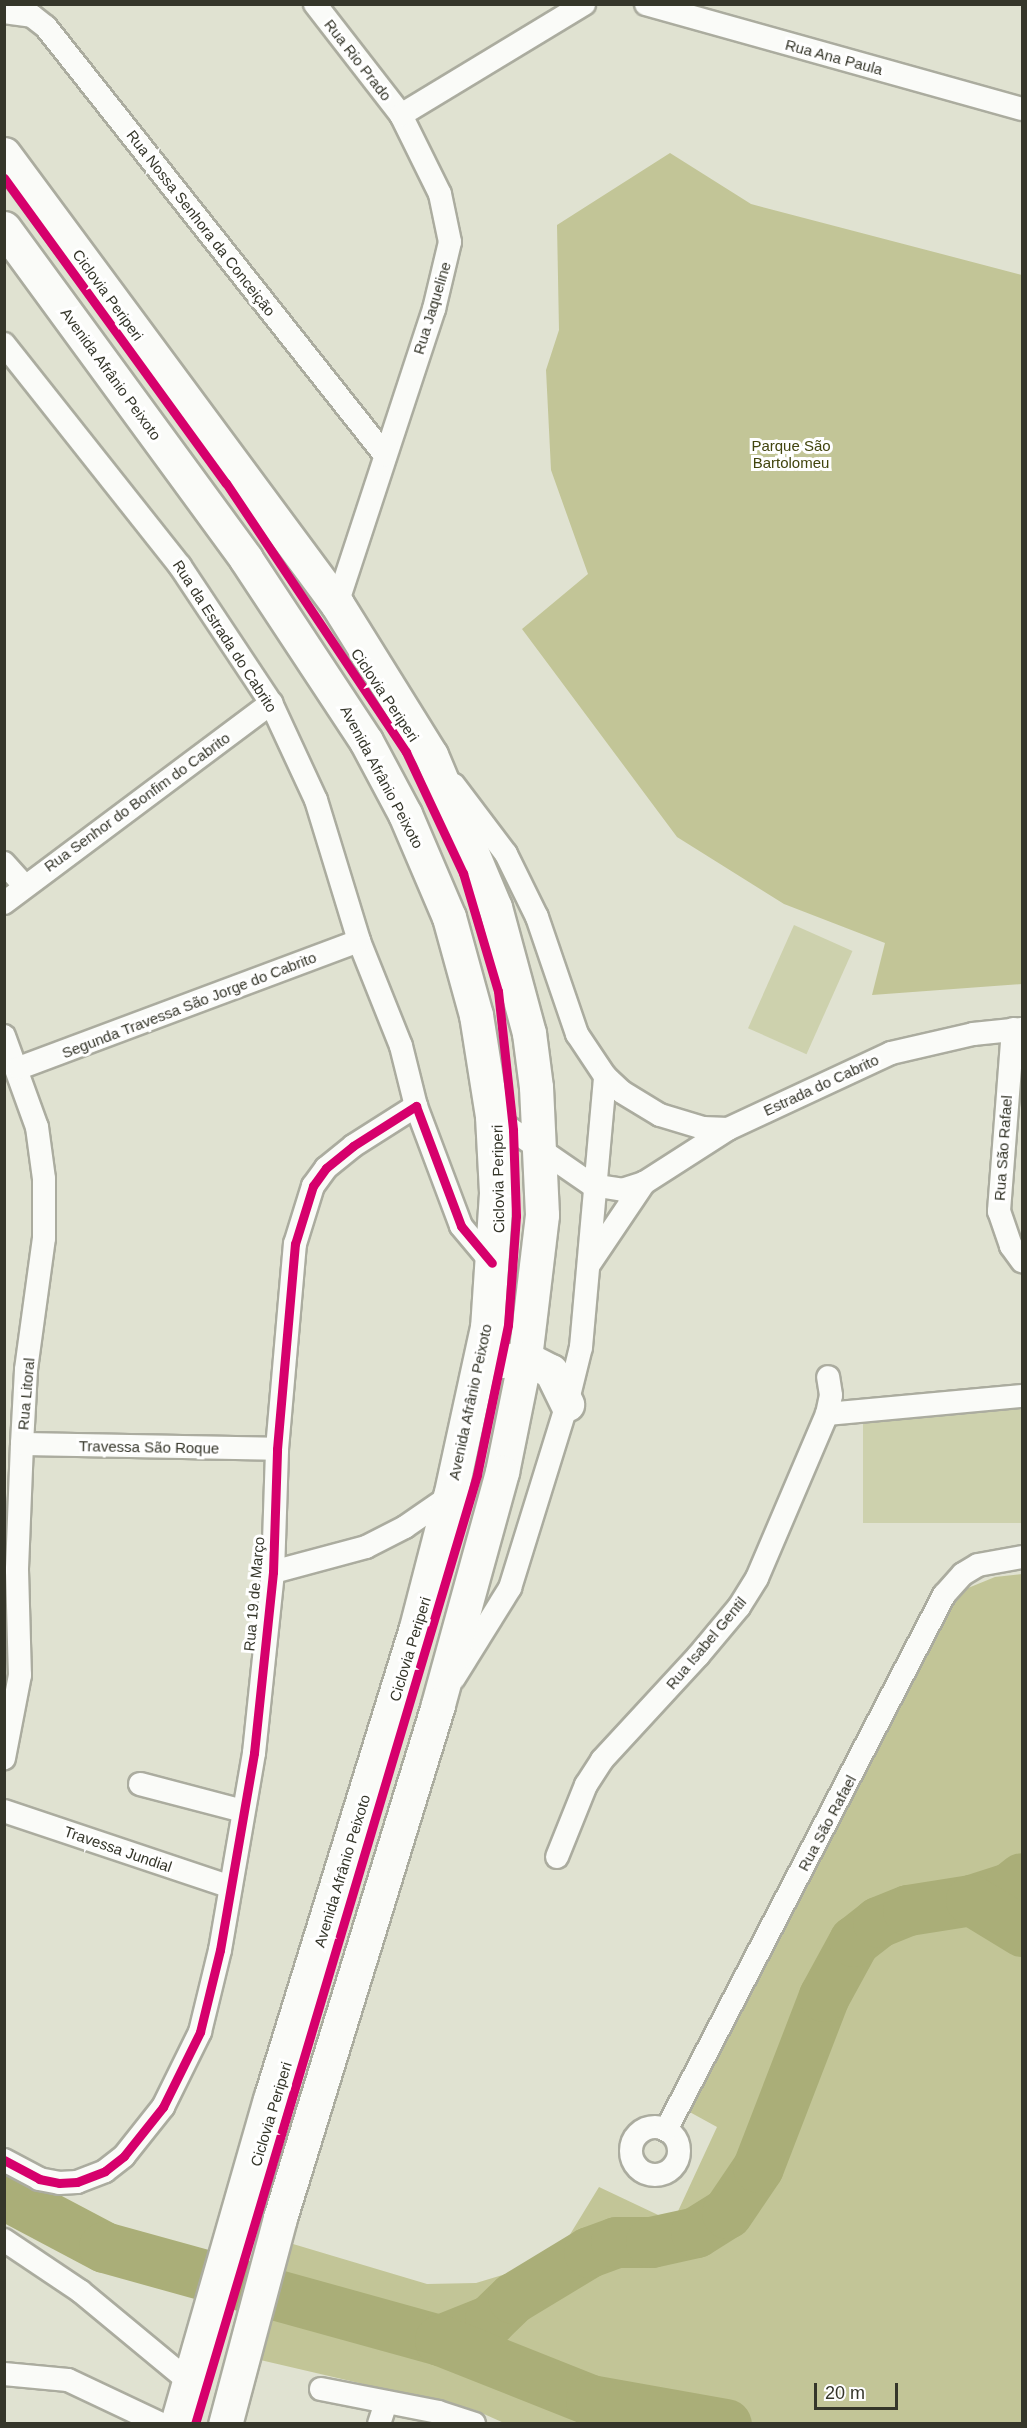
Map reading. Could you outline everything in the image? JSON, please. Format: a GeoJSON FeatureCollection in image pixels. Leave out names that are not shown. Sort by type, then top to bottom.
{"type":"FeatureCollection","features":[{"type":"Feature","properties":{"kind":"main road"},"geometry":{"type":"LineString","coordinates":[[4,154],[337,604],[431,755],[495,907],[516,983],[532,1055],[542,1215],[525,1358],[502,1472],[438,1705],[280,2218],[225,2424]]}},
{"type":"Feature","properties":{"kind":"main road","name":"Avenida Afrânio Peixoto"},"geometry":{"type":"LineString","coordinates":[[4,228],[246,559],[366,741],[409,824],[449,917],[476,1015],[492,1116],[496,1193],[492,1263],[477,1378],[450,1496],[408,1653],[240,2206],[177,2424]]}},
{"type":"Feature","properties":{"kind":"main road"},"geometry":{"type":"LineString","coordinates":[[477,1378],[504,1361],[525,1358],[551,1371],[567,1404]]}},
{"type":"Feature","properties":{"kind":"street","name":"Rua Rio Prado"},"geometry":{"type":"LineString","coordinates":[[315,4],[400,115]]}},
{"type":"Feature","properties":{"kind":"street"},"geometry":{"type":"LineString","coordinates":[[400,115],[584,4]]}},
{"type":"Feature","properties":{"kind":"street","name":"Rua Ana Paula"},"geometry":{"type":"LineString","coordinates":[[646,4],[1023,109]]}},
{"type":"Feature","properties":{"kind":"street","name":"Rua Nossa Senhora da Conceição"},"geometry":{"type":"LineString","coordinates":[[4,12],[32,16],[46,27],[385,454]]}},
{"type":"Feature","properties":{"kind":"street","name":"Rua Jaqueline"},"geometry":{"type":"LineString","coordinates":[[337,604],[434,309],[450,242],[440,194],[400,115]]}},
{"type":"Feature","properties":{"kind":"street","name":"Rua da Estrada do Cabrito"},"geometry":{"type":"LineString","coordinates":[[4,344],[180,566],[271,703],[316,800],[359,941],[401,1046],[416,1106]]}},
{"type":"Feature","properties":{"kind":"street","name":"Rua Senhor do Bonfim do Cabrito"},"geometry":{"type":"LineString","coordinates":[[4,903],[24,885],[271,703]]}},
{"type":"Feature","properties":{"kind":"street"},"geometry":{"type":"LineString","coordinates":[[431,755],[506,854],[537,917],[578,1035],[605,1076],[622,1092],[660,1115],[703,1128],[728,1129]]}},
{"type":"Feature","properties":{"kind":"street"},"geometry":{"type":"LineString","coordinates":[[4,863],[24,885]]}},
{"type":"Feature","properties":{"kind":"street","name":"Segunda Travessa São Jorge do Cabrito"},"geometry":{"type":"LineString","coordinates":[[19,1068],[359,941]]}},
{"type":"Feature","properties":{"kind":"street","name":"Estrada do Cabrito"},"geometry":{"type":"LineString","coordinates":[[644,1183],[728,1129],[891,1053],[932,1041],[1018,1029]]}},
{"type":"Feature","properties":{"kind":"street","name":"Rua São Rafael"},"geometry":{"type":"LineString","coordinates":[[1018,1029],[999,1211],[1011,1246],[1023,1261]]}},
{"type":"Feature","properties":{"kind":"street","name":"Rua Litoral"},"geometry":{"type":"LineString","coordinates":[[4,1036],[19,1068],[37,1127],[44,1179],[44,1226],[39,1295],[26,1370],[22,1444],[17,1570],[20,1675],[4,1758]]}},
{"type":"Feature","properties":{"kind":"street"},"geometry":{"type":"LineString","coordinates":[[438,1705],[510,1588],[567,1404],[581,1347],[590,1263],[592,1185],[605,1076]]}},
{"type":"Feature","properties":{"kind":"street"},"geometry":{"type":"LineString","coordinates":[[416,1106],[461,1226],[492,1263]]}},
{"type":"Feature","properties":{"kind":"street","name":"Rua 19 de Março"},"geometry":{"type":"LineString","coordinates":[[4,2160],[39,2179],[71,2183],[105,2171],[124,2156],[163,2107],[200,2032],[231,1887],[254,1753],[273,1572],[277,1449],[296,1245],[313,1186],[326,1168],[353,1146],[416,1106]]}},
{"type":"Feature","properties":{"kind":"street"},"geometry":{"type":"LineString","coordinates":[[492,1116],[592,1185],[622,1190],[644,1183]]}},
{"type":"Feature","properties":{"kind":"street"},"geometry":{"type":"LineString","coordinates":[[590,1263],[644,1183]]}},
{"type":"Feature","properties":{"kind":"street","name":"Rua Isabel Gentil"},"geometry":{"type":"LineString","coordinates":[[557,1857],[586,1785],[602,1760],[698,1656],[757,1578],[827,1414],[831,1395],[828,1377]]}},
{"type":"Feature","properties":{"kind":"street"},"geometry":{"type":"LineString","coordinates":[[827,1414],[1023,1396]]}},
{"type":"Feature","properties":{"kind":"street","name":"Travessa São Roque"},"geometry":{"type":"LineString","coordinates":[[22,1444],[277,1449]]}},
{"type":"Feature","properties":{"kind":"street"},"geometry":{"type":"LineString","coordinates":[[273,1572],[366,1547],[405,1527],[450,1496]]}},
{"type":"Feature","properties":{"kind":"street","name":"Rua São Rafael"},"geometry":{"type":"LineString","coordinates":[[666,2130],[944,1595],[963,1574],[978,1565],[1023,1557]]}},
{"type":"Feature","properties":{"kind":"street"},"geometry":{"type":"LineString","coordinates":[[140,1784],[243,1811]]}},
{"type":"Feature","properties":{"kind":"street","name":"Travessa Jundial"},"geometry":{"type":"LineString","coordinates":[[4,1811],[231,1887]]}},
{"type":"Feature","properties":{"kind":"street"},"geometry":{"type":"LineString","coordinates":[[4,2240],[194,2368]]}},
{"type":"Feature","properties":{"kind":"street"},"geometry":{"type":"LineString","coordinates":[[4,2374],[68,2380],[161,2424]]}},
{"type":"Feature","properties":{"kind":"street"},"geometry":{"type":"LineString","coordinates":[[321,2389],[386,2402],[474,2424]]}},
{"type":"Feature","properties":{"kind":"street"},"geometry":{"type":"LineString","coordinates":[[379,2424],[386,2402]]}},
{"type":"Feature","properties":{"kind":"green space","name":"Parque São Bartolomeu"},"geometry":{"type":"Polygon","coordinates":[[[670,153],[751,204],[1022,275],[1022,984],[872,995],[885,943],[784,904],[677,837],[522,629],[588,574],[551,470],[546,370],[559,330],[557,225],[670,153]]]}},
{"type":"Feature","properties":{"kind":"green space"},"geometry":{"type":"Polygon","coordinates":[[[794,925],[852,951],[807,1054],[748,1028],[794,925]]]}},
{"type":"Feature","properties":{"kind":"green space"},"geometry":{"type":"Polygon","coordinates":[[[863,1408],[1022,1408],[1022,1523],[863,1523],[863,1408]]]}},
{"type":"Feature","properties":{"kind":"green space"},"geometry":{"type":"Polygon","coordinates":[[[1022,1574],[1022,2423],[504,2423],[475,2410],[256,2359],[293,2244],[427,2284],[476,2283],[555,2259],[599,2187],[673,2222],[717,2127],[686,2110],[946,1613],[968,1588],[995,1577],[1022,1574]]]}},
{"type":"Feature","properties":{"kind":"waterway"},"geometry":{"type":"LineString","coordinates":[[971,1900],[1009,1888],[1022,1878]]}},
{"type":"Feature","properties":{"kind":"waterway"},"geometry":{"type":"LineString","coordinates":[[4,2194],[104,2247],[440,2340],[490,2320],[513,2298],[589,2252],[616,2242],[651,2242],[696,2232],[727,2213],[758,2167],[824,1996],[854,1941],[878,1922],[908,1910],[971,1900],[1022,1931]]}},
{"type":"Feature","properties":{"kind":"waterway"},"geometry":{"type":"LineString","coordinates":[[440,2340],[591,2400],[726,2424]]}},
{"type":"Feature","properties":{"kind":"cycle path","name":"Ciclovia Periperi"},"geometry":{"type":"LineString","coordinates":[[4,178],[226,483],[406,752],[463,873],[498,991],[513,1130],[516,1216],[508,1325],[477,1475],[195,2424]]}},
{"type":"Feature","properties":{"kind":"cycle path"},"geometry":{"type":"LineString","coordinates":[[4,2160],[39,2179],[59,2183],[77,2182],[105,2171],[124,2156],[163,2107],[200,2032],[220,1950],[254,1753],[273,1572],[277,1449],[295,1244],[313,1186],[326,1168],[353,1146],[416,1106],[461,1226],[492,1263]]}}]}
